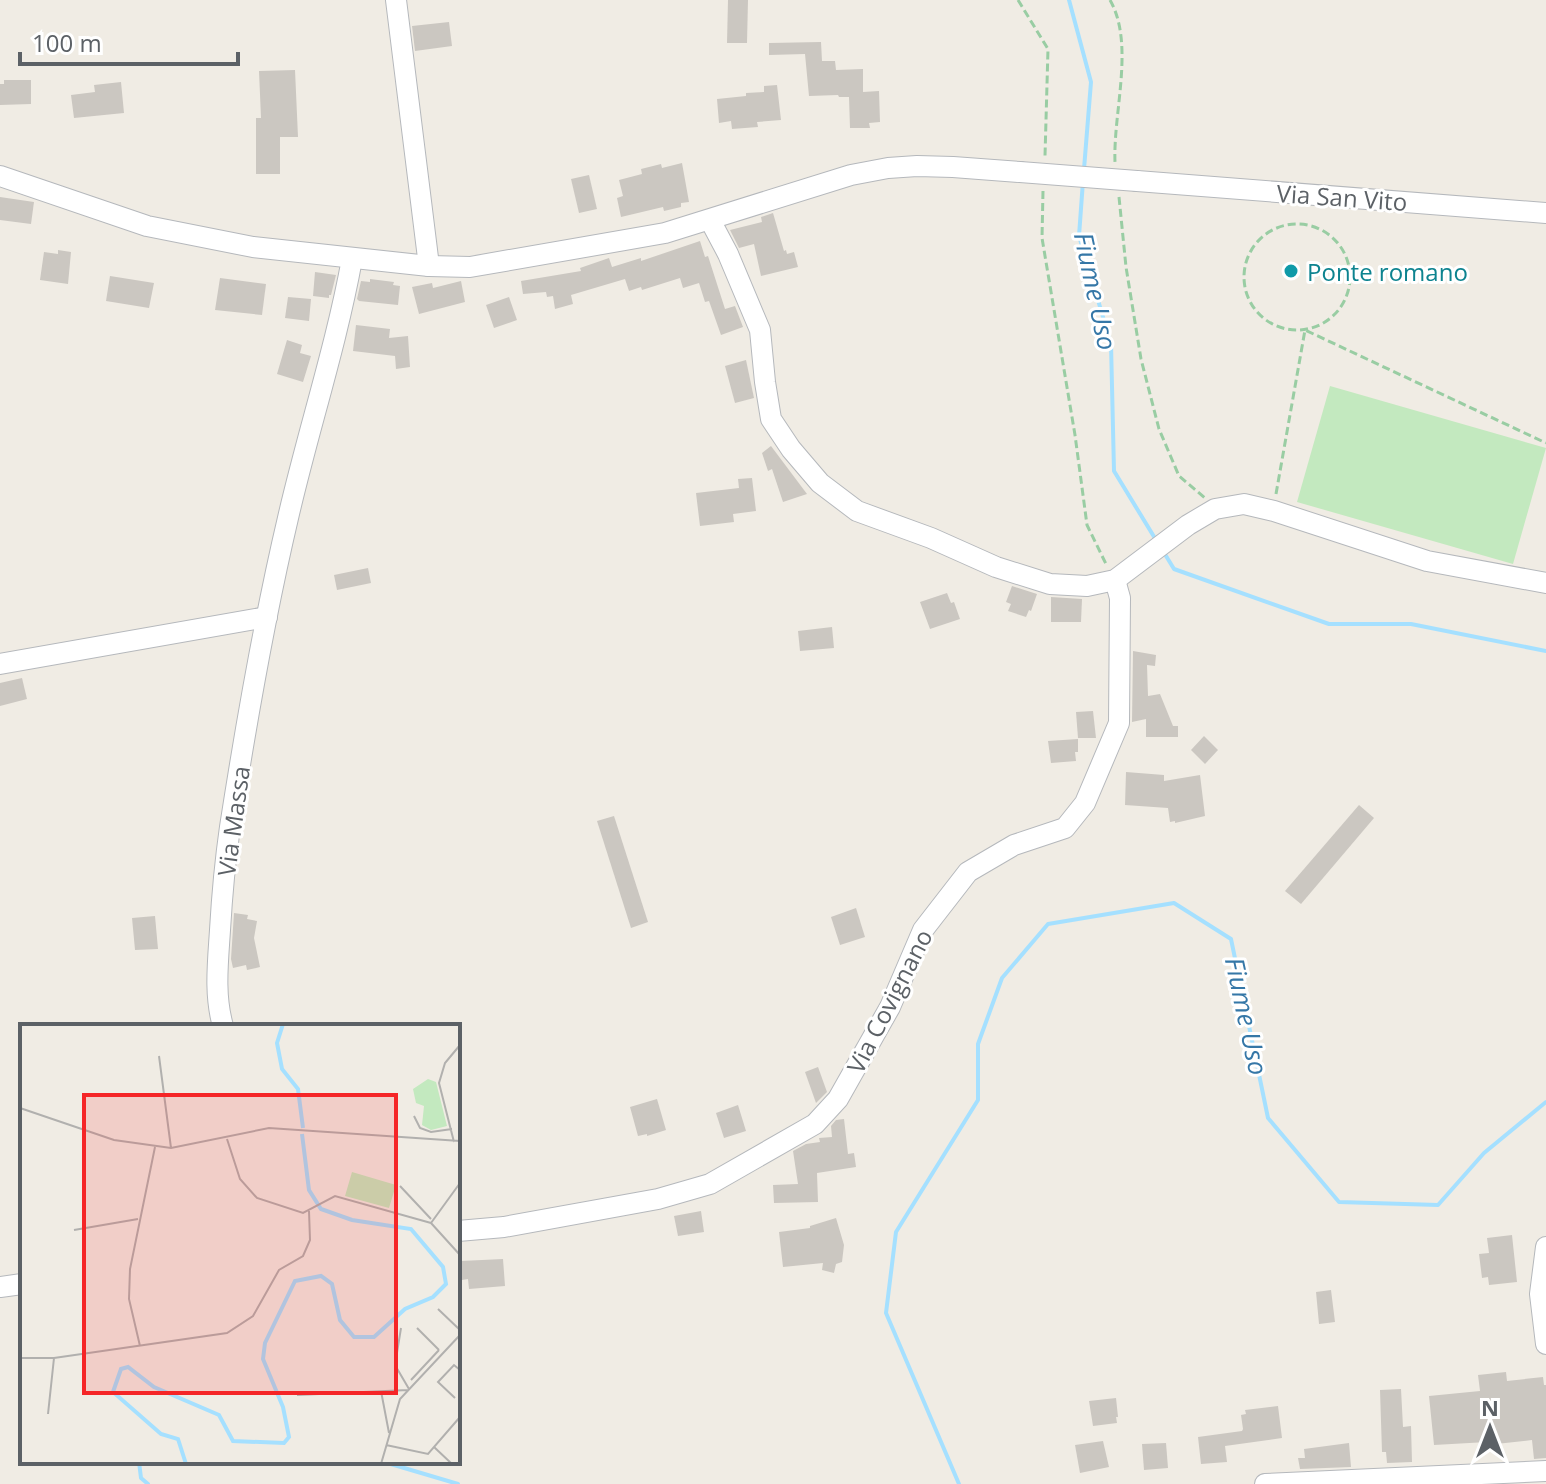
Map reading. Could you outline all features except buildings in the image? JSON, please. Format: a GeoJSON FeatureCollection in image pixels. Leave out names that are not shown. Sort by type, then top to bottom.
{"type":"FeatureCollection","features":[{"type":"Feature","properties":{"kind":"street"},"geometry":{"type":"LineString","coordinates":[[396,0],[429,266]]}},
{"type":"Feature","properties":{"kind":"street","name":"Via San Vito"},"geometry":{"type":"LineString","coordinates":[[0,176],[147,226],[253,247],[352,259],[470,267],[665,233],[851,175],[917,166],[1546,213]]}},
{"type":"Feature","properties":{"kind":"street"},"geometry":{"type":"LineString","coordinates":[[710,220],[760,330],[771,419],[820,483],[857,511],[931,538],[996,567],[1050,584],[1087,586],[1115,580],[1188,525],[1215,509],[1244,504],[1427,561],[1546,583]]}},
{"type":"Feature","properties":{"kind":"street","name":"Via Massa"},"geometry":{"type":"LineString","coordinates":[[223,1024],[217,975],[224,868],[267,617],[352,259]]}},
{"type":"Feature","properties":{"kind":"street","name":"Via Covignano"},"geometry":{"type":"LineString","coordinates":[[460,1231],[504,1227],[684,1192],[710,1184],[815,1124],[838,1099],[890,1007],[923,930],[968,872],[1014,845],[1065,828],[1085,803],[1119,723],[1120,598],[1115,580]]}},
{"type":"Feature","properties":{"kind":"street"},"geometry":{"type":"LineString","coordinates":[[0,664],[267,617]]}},
{"type":"Feature","properties":{"kind":"street"},"geometry":{"type":"LineString","coordinates":[[1546,1247],[1540,1294],[1546,1344]]}},
{"type":"Feature","properties":{"kind":"street"},"geometry":{"type":"LineString","coordinates":[[0,1287],[20,1284]]}},
{"type":"Feature","properties":{"kind":"street"},"geometry":{"type":"LineString","coordinates":[[1265,1484],[1475,1479],[1546,1471]]}},
{"type":"Feature","properties":{"kind":"path"},"geometry":{"type":"LineString","coordinates":[[1018,0],[1048,49],[1045,159]]}},
{"type":"Feature","properties":{"kind":"path"},"geometry":{"type":"LineString","coordinates":[[1110,0],[1118,15],[1122,70],[1116,171]]}},
{"type":"Feature","properties":{"kind":"path"},"geometry":{"type":"LineString","coordinates":[[1127,183],[1126,267],[1141,359],[1159,429],[1179,476],[1215,509]]}},
{"type":"Feature","properties":{"kind":"path"},"geometry":{"type":"LineString","coordinates":[[1044,190],[1042,238],[1087,525],[1115,580]]}},
{"type":"Feature","properties":{"kind":"path"},"geometry":{"type":"LineString","coordinates":[[1305,330],[1333,318],[1349,295],[1351,267],[1339,242],[1315,226],[1287,224],[1262,237],[1246,260],[1244,288],[1256,313],[1280,329],[1305,330],[1546,443]]}},
{"type":"Feature","properties":{"kind":"path"},"geometry":{"type":"LineString","coordinates":[[1274,511],[1305,330]]}},
{"type":"Feature","properties":{"kind":"green space"},"geometry":{"type":"Polygon","coordinates":[[[1330,386],[1546,448],[1513,564],[1297,502],[1330,386]]]}},
{"type":"Feature","properties":{"kind":"waterway","name":"Fiume Uso"},"geometry":{"type":"LineString","coordinates":[[1069,0],[1091,82],[1084,169]]}},
{"type":"Feature","properties":{"kind":"waterway","name":"Fiume Uso"},"geometry":{"type":"LineString","coordinates":[[1083,181],[1079,236],[1111,344],[1114,471],[1156,540]]}},
{"type":"Feature","properties":{"kind":"waterway","name":"Fiume Uso"},"geometry":{"type":"LineString","coordinates":[[1163,551],[1174,569],[1329,624],[1411,624],[1546,651]]}},
{"type":"Feature","properties":{"kind":"waterway","name":"Fiume Uso"},"geometry":{"type":"LineString","coordinates":[[959,1484],[886,1313],[896,1232],[978,1100],[978,1044],[1002,978],[1048,924],[1174,903],[1231,939],[1268,1118],[1339,1202],[1438,1205],[1484,1153],[1546,1102]]}},
{"type":"Feature","properties":{"kind":"waterway","name":"Fiume Uso"},"geometry":{"type":"LineString","coordinates":[[139,1464],[141,1478],[148,1484]]}},
{"type":"Feature","properties":{"kind":"waterway","name":"Fiume Uso"},"geometry":{"type":"LineString","coordinates":[[391,1464],[458,1484]]}},
{"type":"Feature","properties":{"kind":"place","name":"Ponte romano"},"geometry":{"type":"Point","coordinates":[1291,271]}}]}
